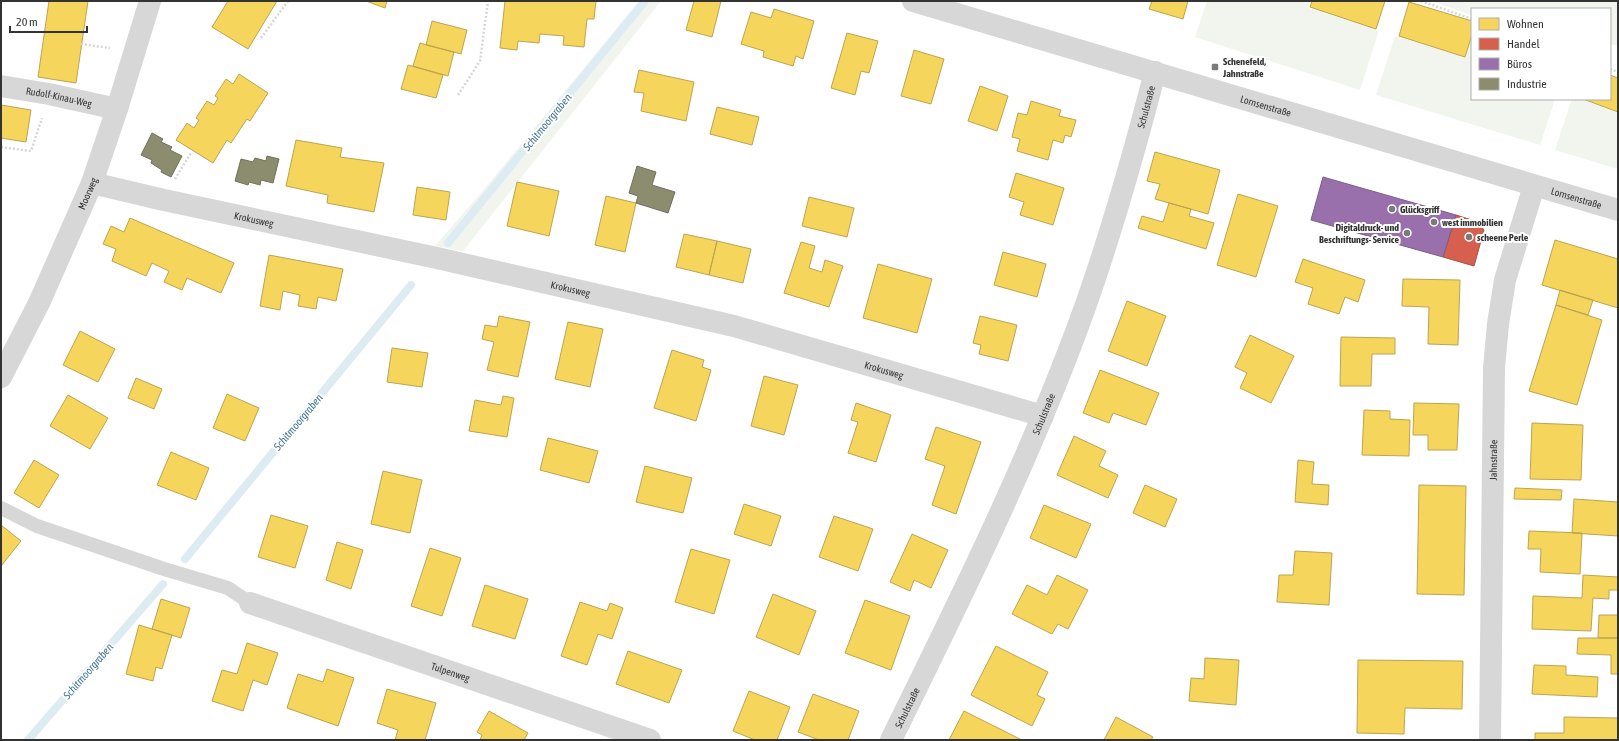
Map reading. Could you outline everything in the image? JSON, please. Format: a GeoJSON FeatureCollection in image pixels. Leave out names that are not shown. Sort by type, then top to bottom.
{"type":"FeatureCollection","features":[{"type":"Feature","properties":{"kind":"street","name":"Moorweg"},"geometry":{"type":"LineString","coordinates":[[1,377],[39,303],[92,183],[117,109],[150,1]]}},
{"type":"Feature","properties":{"kind":"street","name":"Lornsenstraße"},"geometry":{"type":"LineString","coordinates":[[913,1],[1618,210]]}},
{"type":"Feature","properties":{"kind":"street","name":"Schulstraße"},"geometry":{"type":"LineString","coordinates":[[891,740],[922,674],[963,595],[1014,483],[1072,344],[1125,185],[1155,72]]}},
{"type":"Feature","properties":{"kind":"street","name":"Rudolf-Kinau-Weg"},"geometry":{"type":"LineString","coordinates":[[1,86],[49,94],[117,109]]}},
{"type":"Feature","properties":{"kind":"street","name":"Krokusweg"},"geometry":{"type":"LineString","coordinates":[[92,183],[164,200],[444,259],[734,326],[1043,416]]}},
{"type":"Feature","properties":{"kind":"street","name":"Jahnstraße"},"geometry":{"type":"LineString","coordinates":[[1490,740],[1494,368],[1497,332],[1505,280],[1534,186]]}},
{"type":"Feature","properties":{"kind":"street","name":"Tulpenweg"},"geometry":{"type":"LineString","coordinates":[[250,603],[650,740]]}},
{"type":"Feature","properties":{"kind":"lane"},"geometry":{"type":"LineString","coordinates":[[1,508],[37,526],[164,569],[228,588],[250,603]]}},
{"type":"Feature","properties":{"kind":"path"},"geometry":{"type":"LineString","coordinates":[[261,38],[288,1]]}},
{"type":"Feature","properties":{"kind":"path"},"geometry":{"type":"LineString","coordinates":[[458,95],[480,61],[488,1]]}},
{"type":"Feature","properties":{"kind":"path"},"geometry":{"type":"LineString","coordinates":[[1421,1],[1471,19]]}},
{"type":"Feature","properties":{"kind":"path"},"geometry":{"type":"LineString","coordinates":[[81,44],[112,48]]}},
{"type":"Feature","properties":{"kind":"path"},"geometry":{"type":"LineString","coordinates":[[1,147],[31,151],[49,94]]}},
{"type":"Feature","properties":{"kind":"shaded area"},"geometry":{"type":"Polygon","coordinates":[[[639,1],[661,1],[463,251],[435,246],[486,187],[639,1]]]}},
{"type":"Feature","properties":{"kind":"shaded area"},"geometry":{"type":"Polygon","coordinates":[[[1207,1],[1311,1],[1309,8],[1379,30],[1360,90],[1195,37],[1207,1]]]}},
{"type":"Feature","properties":{"kind":"shaded area"},"geometry":{"type":"Polygon","coordinates":[[[1431,1],[1618,1],[1618,46],[1611,44],[1611,8],[1471,8],[1471,15],[1431,1]]]}},
{"type":"Feature","properties":{"kind":"shaded area"},"geometry":{"type":"Polygon","coordinates":[[[1395,36],[1465,57],[1471,41],[1471,100],[1555,100],[1540,145],[1376,95],[1395,36]]]}},
{"type":"Feature","properties":{"kind":"shaded area"},"geometry":{"type":"Polygon","coordinates":[[[1572,100],[1583,100],[1618,113],[1618,169],[1555,150],[1572,100]]]}},
{"type":"Feature","properties":{"kind":"building: Wohnen"},"geometry":{"type":"Polygon","coordinates":[[[49,1],[88,1],[76,83],[38,77],[49,1]]]}},
{"type":"Feature","properties":{"kind":"building: Wohnen"},"geometry":{"type":"Polygon","coordinates":[[[228,1],[277,1],[248,49],[212,27],[228,1]]]}},
{"type":"Feature","properties":{"kind":"building: Wohnen"},"geometry":{"type":"Polygon","coordinates":[[[366,1],[387,1],[385,8],[366,1]]]}},
{"type":"Feature","properties":{"kind":"building: Wohnen"},"geometry":{"type":"Polygon","coordinates":[[[505,1],[596,1],[594,19],[587,19],[584,47],[563,45],[564,36],[540,34],[539,43],[518,41],[517,50],[500,48],[505,1]]]}},
{"type":"Feature","properties":{"kind":"building: Wohnen"},"geometry":{"type":"Polygon","coordinates":[[[694,1],[721,1],[712,37],[686,30],[694,1]]]}},
{"type":"Feature","properties":{"kind":"building: Wohnen"},"geometry":{"type":"Polygon","coordinates":[[[1152,1],[1188,1],[1183,19],[1149,9],[1152,1]]]}},
{"type":"Feature","properties":{"kind":"building: Wohnen"},"geometry":{"type":"Polygon","coordinates":[[[1312,1],[1385,1],[1376,29],[1310,7],[1312,1]]]}},
{"type":"Feature","properties":{"kind":"building: Wohnen"},"geometry":{"type":"Polygon","coordinates":[[[1409,2],[1471,21],[1471,38],[1465,57],[1399,36],[1409,2]]]}},
{"type":"Feature","properties":{"kind":"building: Wohnen"},"geometry":{"type":"Polygon","coordinates":[[[774,9],[814,21],[803,59],[796,56],[793,66],[763,57],[764,51],[741,44],[751,12],[771,18],[774,9]]]}},
{"type":"Feature","properties":{"kind":"building: Wohnen"},"geometry":{"type":"Polygon","coordinates":[[[432,21],[467,30],[461,54],[426,45],[432,21]]]}},
{"type":"Feature","properties":{"kind":"building: Wohnen"},"geometry":{"type":"Polygon","coordinates":[[[847,33],[878,41],[869,73],[861,71],[855,95],[831,88],[847,33]]]}},
{"type":"Feature","properties":{"kind":"building: Wohnen"},"geometry":{"type":"Polygon","coordinates":[[[420,43],[454,52],[448,76],[413,66],[420,43]]]}},
{"type":"Feature","properties":{"kind":"building: Wohnen"},"geometry":{"type":"Polygon","coordinates":[[[914,50],[944,59],[931,104],[901,96],[914,50]]]}},
{"type":"Feature","properties":{"kind":"building: Wohnen"},"geometry":{"type":"Polygon","coordinates":[[[408,65],[443,75],[436,98],[401,89],[408,65]]]}},
{"type":"Feature","properties":{"kind":"building: Wohnen"},"geometry":{"type":"Polygon","coordinates":[[[639,70],[694,82],[686,121],[641,111],[644,93],[634,92],[639,70]]]}},
{"type":"Feature","properties":{"kind":"building: Wohnen"},"geometry":{"type":"Polygon","coordinates":[[[239,74],[268,93],[250,121],[247,119],[231,143],[227,140],[213,163],[176,140],[187,123],[194,128],[199,120],[196,118],[207,101],[214,105],[218,98],[215,96],[226,79],[233,84],[239,74]]]}},
{"type":"Feature","properties":{"kind":"building: Wohnen"},"geometry":{"type":"Polygon","coordinates":[[[1611,75],[1618,78],[1618,112],[1586,100],[1611,100],[1611,75]]]}},
{"type":"Feature","properties":{"kind":"building: Wohnen"},"geometry":{"type":"Polygon","coordinates":[[[980,86],[1008,96],[997,131],[968,121],[980,86]]]}},
{"type":"Feature","properties":{"kind":"building: Wohnen"},"geometry":{"type":"Polygon","coordinates":[[[1031,101],[1061,110],[1059,116],[1076,120],[1071,137],[1065,135],[1063,143],[1053,140],[1048,160],[1017,151],[1020,139],[1012,137],[1018,113],[1027,115],[1031,101]]]}},
{"type":"Feature","properties":{"kind":"building: Wohnen"},"geometry":{"type":"Polygon","coordinates":[[[1,105],[31,110],[26,142],[1,138],[1,105]]]}},
{"type":"Feature","properties":{"kind":"building: Wohnen"},"geometry":{"type":"Polygon","coordinates":[[[717,107],[759,117],[752,145],[710,134],[717,107]]]}},
{"type":"Feature","properties":{"kind":"building: Wohnen"},"geometry":{"type":"Polygon","coordinates":[[[296,140],[342,148],[340,157],[384,163],[374,212],[327,203],[328,195],[286,186],[296,140]]]}},
{"type":"Feature","properties":{"kind":"building: Wohnen"},"geometry":{"type":"Polygon","coordinates":[[[1155,152],[1220,170],[1208,214],[1155,199],[1160,184],[1147,181],[1155,152]]]}},
{"type":"Feature","properties":{"kind":"building: Wohnen"},"geometry":{"type":"Polygon","coordinates":[[[1016,173],[1064,188],[1053,225],[1020,215],[1024,202],[1009,197],[1016,173]]]}},
{"type":"Feature","properties":{"kind":"building: Wohnen"},"geometry":{"type":"Polygon","coordinates":[[[517,182],[559,191],[549,236],[507,226],[517,182]]]}},
{"type":"Feature","properties":{"kind":"building: Wohnen"},"geometry":{"type":"Polygon","coordinates":[[[417,187],[450,192],[446,220],[413,215],[417,187]]]}},
{"type":"Feature","properties":{"kind":"building: Wohnen"},"geometry":{"type":"Polygon","coordinates":[[[1238,194],[1278,206],[1256,277],[1217,265],[1238,194]]]}},
{"type":"Feature","properties":{"kind":"building: Wohnen"},"geometry":{"type":"Polygon","coordinates":[[[606,196],[636,203],[625,252],[595,245],[606,196]]]}},
{"type":"Feature","properties":{"kind":"building: Wohnen"},"geometry":{"type":"Polygon","coordinates":[[[809,197],[854,208],[847,237],[802,226],[809,197]]]}},
{"type":"Feature","properties":{"kind":"building: Wohnen"},"geometry":{"type":"Polygon","coordinates":[[[1169,203],[1191,209],[1189,216],[1214,223],[1206,249],[1138,228],[1142,216],[1163,222],[1169,203]]]}},
{"type":"Feature","properties":{"kind":"building: Wohnen"},"geometry":{"type":"Polygon","coordinates":[[[130,218],[234,263],[221,293],[187,278],[182,290],[164,282],[169,271],[152,263],[146,276],[112,261],[116,249],[103,244],[111,226],[124,232],[130,218]]]}},
{"type":"Feature","properties":{"kind":"building: Wohnen"},"geometry":{"type":"Polygon","coordinates":[[[684,234],[717,241],[709,275],[676,267],[684,234]]]}},
{"type":"Feature","properties":{"kind":"building: Wohnen"},"geometry":{"type":"Polygon","coordinates":[[[1555,240],[1618,259],[1618,308],[1542,285],[1555,240]]]}},
{"type":"Feature","properties":{"kind":"building: Wohnen"},"geometry":{"type":"Polygon","coordinates":[[[717,241],[751,249],[743,283],[709,275],[717,241]]]}},
{"type":"Feature","properties":{"kind":"building: Wohnen"},"geometry":{"type":"Polygon","coordinates":[[[801,242],[815,246],[809,268],[822,272],[825,260],[843,266],[829,307],[784,293],[801,242]]]}},
{"type":"Feature","properties":{"kind":"building: Wohnen"},"geometry":{"type":"Polygon","coordinates":[[[1003,252],[1046,264],[1037,297],[994,285],[1003,252]]]}},
{"type":"Feature","properties":{"kind":"building: Wohnen"},"geometry":{"type":"Polygon","coordinates":[[[269,255],[343,269],[336,301],[318,297],[316,309],[298,306],[300,295],[283,291],[280,310],[260,306],[269,255]]]}},
{"type":"Feature","properties":{"kind":"building: Wohnen"},"geometry":{"type":"Polygon","coordinates":[[[1303,259],[1365,280],[1358,302],[1345,297],[1339,314],[1308,304],[1313,288],[1295,282],[1303,259]]]}},
{"type":"Feature","properties":{"kind":"building: Wohnen"},"geometry":{"type":"Polygon","coordinates":[[[878,264],[932,279],[917,333],[863,318],[878,264]]]}},
{"type":"Feature","properties":{"kind":"building: Wohnen"},"geometry":{"type":"Polygon","coordinates":[[[1403,279],[1460,280],[1458,345],[1428,344],[1429,307],[1402,306],[1403,279]]]}},
{"type":"Feature","properties":{"kind":"building: Wohnen"},"geometry":{"type":"Polygon","coordinates":[[[1560,290],[1593,300],[1588,315],[1556,305],[1560,290]]]}},
{"type":"Feature","properties":{"kind":"building: Wohnen"},"geometry":{"type":"Polygon","coordinates":[[[1127,301],[1166,316],[1147,366],[1108,351],[1127,301]]]}},
{"type":"Feature","properties":{"kind":"building: Wohnen"},"geometry":{"type":"Polygon","coordinates":[[[1556,305],[1602,320],[1577,405],[1529,391],[1556,305]]]}},
{"type":"Feature","properties":{"kind":"building: Wohnen"},"geometry":{"type":"Polygon","coordinates":[[[499,316],[530,322],[518,377],[487,370],[494,342],[482,339],[485,325],[497,327],[499,316]]]}},
{"type":"Feature","properties":{"kind":"building: Wohnen"},"geometry":{"type":"Polygon","coordinates":[[[980,316],[1017,325],[1008,361],[979,354],[981,345],[973,343],[980,316]]]}},
{"type":"Feature","properties":{"kind":"building: Wohnen"},"geometry":{"type":"Polygon","coordinates":[[[568,322],[603,329],[590,387],[555,379],[568,322]]]}},
{"type":"Feature","properties":{"kind":"building: Wohnen"},"geometry":{"type":"Polygon","coordinates":[[[80,331],[115,349],[98,382],[63,365],[80,331]]]}},
{"type":"Feature","properties":{"kind":"building: Wohnen"},"geometry":{"type":"Polygon","coordinates":[[[1250,335],[1294,356],[1271,403],[1240,388],[1247,373],[1235,367],[1250,335]]]}},
{"type":"Feature","properties":{"kind":"building: Wohnen"},"geometry":{"type":"Polygon","coordinates":[[[1341,337],[1395,338],[1395,354],[1372,354],[1371,386],[1340,386],[1341,337]]]}},
{"type":"Feature","properties":{"kind":"building: Wohnen"},"geometry":{"type":"Polygon","coordinates":[[[392,348],[428,353],[422,387],[387,382],[392,348]]]}},
{"type":"Feature","properties":{"kind":"building: Wohnen"},"geometry":{"type":"Polygon","coordinates":[[[672,350],[704,360],[702,367],[711,370],[696,421],[654,408],[672,350]]]}},
{"type":"Feature","properties":{"kind":"building: Wohnen"},"geometry":{"type":"Polygon","coordinates":[[[1100,370],[1159,393],[1146,425],[1113,413],[1109,423],[1083,413],[1100,370]]]}},
{"type":"Feature","properties":{"kind":"building: Wohnen"},"geometry":{"type":"Polygon","coordinates":[[[764,376],[798,385],[784,435],[751,426],[764,376]]]}},
{"type":"Feature","properties":{"kind":"building: Wohnen"},"geometry":{"type":"Polygon","coordinates":[[[136,378],[162,389],[154,409],[128,398],[136,378]]]}},
{"type":"Feature","properties":{"kind":"building: Wohnen"},"geometry":{"type":"Polygon","coordinates":[[[227,394],[259,408],[245,441],[213,428],[227,394]]]}},
{"type":"Feature","properties":{"kind":"building: Wohnen"},"geometry":{"type":"Polygon","coordinates":[[[68,395],[108,418],[90,449],[50,426],[68,395]]]}},
{"type":"Feature","properties":{"kind":"building: Wohnen"},"geometry":{"type":"Polygon","coordinates":[[[503,396],[514,398],[507,437],[469,431],[475,400],[501,405],[503,396]]]}},
{"type":"Feature","properties":{"kind":"building: Wohnen"},"geometry":{"type":"Polygon","coordinates":[[[856,403],[891,415],[876,462],[848,453],[858,422],[851,420],[856,403]]]}},
{"type":"Feature","properties":{"kind":"building: Wohnen"},"geometry":{"type":"Polygon","coordinates":[[[1414,403],[1459,404],[1457,450],[1428,450],[1428,435],[1413,435],[1414,403]]]}},
{"type":"Feature","properties":{"kind":"building: Wohnen"},"geometry":{"type":"Polygon","coordinates":[[[1364,410],[1390,411],[1390,419],[1410,420],[1409,456],[1362,455],[1364,410]]]}},
{"type":"Feature","properties":{"kind":"building: Wohnen"},"geometry":{"type":"Polygon","coordinates":[[[1532,423],[1583,425],[1581,480],[1530,479],[1532,423]]]}},
{"type":"Feature","properties":{"kind":"building: Wohnen"},"geometry":{"type":"Polygon","coordinates":[[[936,427],[981,442],[956,514],[932,505],[945,466],[925,459],[936,427]]]}},
{"type":"Feature","properties":{"kind":"building: Wohnen"},"geometry":{"type":"Polygon","coordinates":[[[1074,436],[1106,451],[1099,466],[1118,475],[1108,498],[1057,475],[1074,436]]]}},
{"type":"Feature","properties":{"kind":"building: Wohnen"},"geometry":{"type":"Polygon","coordinates":[[[548,438],[598,451],[589,483],[540,470],[548,438]]]}},
{"type":"Feature","properties":{"kind":"building: Wohnen"},"geometry":{"type":"Polygon","coordinates":[[[171,452],[209,468],[196,500],[157,485],[171,452]]]}},
{"type":"Feature","properties":{"kind":"building: Wohnen"},"geometry":{"type":"Polygon","coordinates":[[[34,460],[59,475],[39,508],[14,493],[34,460]]]}},
{"type":"Feature","properties":{"kind":"building: Wohnen"},"geometry":{"type":"Polygon","coordinates":[[[1298,460],[1314,462],[1312,484],[1329,485],[1328,505],[1295,502],[1298,460]]]}},
{"type":"Feature","properties":{"kind":"building: Wohnen"},"geometry":{"type":"Polygon","coordinates":[[[645,466],[692,478],[683,513],[636,502],[645,466]]]}},
{"type":"Feature","properties":{"kind":"building: Wohnen"},"geometry":{"type":"Polygon","coordinates":[[[383,471],[422,480],[410,533],[371,524],[383,471]]]}},
{"type":"Feature","properties":{"kind":"building: Wohnen"},"geometry":{"type":"Polygon","coordinates":[[[1145,485],[1177,499],[1165,527],[1133,513],[1145,485]]]}},
{"type":"Feature","properties":{"kind":"building: Wohnen"},"geometry":{"type":"Polygon","coordinates":[[[1419,485],[1466,486],[1464,595],[1417,594],[1419,485]]]}},
{"type":"Feature","properties":{"kind":"building: Wohnen"},"geometry":{"type":"Polygon","coordinates":[[[1515,488],[1562,490],[1561,500],[1514,499],[1515,488]]]}},
{"type":"Feature","properties":{"kind":"building: Wohnen"},"geometry":{"type":"Polygon","coordinates":[[[1574,499],[1618,502],[1618,536],[1572,533],[1574,499]]]}},
{"type":"Feature","properties":{"kind":"building: Wohnen"},"geometry":{"type":"Polygon","coordinates":[[[744,504],[781,516],[771,546],[734,534],[744,504]]]}},
{"type":"Feature","properties":{"kind":"building: Wohnen"},"geometry":{"type":"Polygon","coordinates":[[[1044,505],[1091,524],[1076,558],[1030,538],[1044,505]]]}},
{"type":"Feature","properties":{"kind":"building: Wohnen"},"geometry":{"type":"Polygon","coordinates":[[[271,515],[308,526],[295,568],[258,557],[271,515]]]}},
{"type":"Feature","properties":{"kind":"building: Wohnen"},"geometry":{"type":"Polygon","coordinates":[[[834,516],[873,529],[858,571],[819,557],[834,516]]]}},
{"type":"Feature","properties":{"kind":"building: Wohnen"},"geometry":{"type":"Polygon","coordinates":[[[1,525],[21,541],[1,566],[1,525]]]}},
{"type":"Feature","properties":{"kind":"building: Wohnen"},"geometry":{"type":"Polygon","coordinates":[[[1529,531],[1582,533],[1580,574],[1540,572],[1541,549],[1528,549],[1529,531]]]}},
{"type":"Feature","properties":{"kind":"building: Wohnen"},"geometry":{"type":"Polygon","coordinates":[[[912,534],[948,550],[931,588],[914,580],[910,591],[890,582],[912,534]]]}},
{"type":"Feature","properties":{"kind":"building: Wohnen"},"geometry":{"type":"Polygon","coordinates":[[[337,542],[363,550],[351,589],[326,580],[337,542]]]}},
{"type":"Feature","properties":{"kind":"building: Wohnen"},"geometry":{"type":"Polygon","coordinates":[[[430,548],[461,558],[442,616],[411,606],[430,548]]]}},
{"type":"Feature","properties":{"kind":"building: Wohnen"},"geometry":{"type":"Polygon","coordinates":[[[691,549],[730,560],[714,614],[675,602],[691,549]]]}},
{"type":"Feature","properties":{"kind":"building: Wohnen"},"geometry":{"type":"Polygon","coordinates":[[[1295,551],[1332,553],[1329,605],[1277,602],[1279,575],[1293,575],[1295,551]]]}},
{"type":"Feature","properties":{"kind":"building: Wohnen"},"geometry":{"type":"Polygon","coordinates":[[[1057,575],[1088,590],[1068,629],[1058,624],[1052,634],[1012,614],[1027,585],[1047,595],[1057,575]]]}},
{"type":"Feature","properties":{"kind":"building: Wohnen"},"geometry":{"type":"Polygon","coordinates":[[[1583,575],[1618,577],[1618,590],[1609,590],[1609,599],[1593,598],[1591,631],[1532,629],[1533,596],[1582,598],[1583,575]]]}},
{"type":"Feature","properties":{"kind":"building: Wohnen"},"geometry":{"type":"Polygon","coordinates":[[[485,585],[528,599],[515,639],[472,626],[485,585]]]}},
{"type":"Feature","properties":{"kind":"building: Wohnen"},"geometry":{"type":"Polygon","coordinates":[[[773,594],[816,611],[799,655],[756,637],[773,594]]]}},
{"type":"Feature","properties":{"kind":"building: Wohnen"},"geometry":{"type":"Polygon","coordinates":[[[161,599],[190,608],[181,638],[152,629],[161,599]]]}},
{"type":"Feature","properties":{"kind":"building: Wohnen"},"geometry":{"type":"Polygon","coordinates":[[[865,600],[910,616],[891,670],[845,653],[865,600]]]}},
{"type":"Feature","properties":{"kind":"building: Wohnen"},"geometry":{"type":"Polygon","coordinates":[[[580,602],[607,611],[610,603],[623,608],[612,639],[598,634],[587,665],[561,656],[580,602]]]}},
{"type":"Feature","properties":{"kind":"building: Wohnen"},"geometry":{"type":"Polygon","coordinates":[[[1599,615],[1618,615],[1618,638],[1598,638],[1599,615]]]}},
{"type":"Feature","properties":{"kind":"building: Wohnen"},"geometry":{"type":"Polygon","coordinates":[[[139,625],[172,635],[162,669],[156,667],[153,681],[126,674],[139,625]]]}},
{"type":"Feature","properties":{"kind":"building: Wohnen"},"geometry":{"type":"Polygon","coordinates":[[[1578,638],[1618,638],[1618,674],[1611,674],[1611,655],[1577,654],[1578,638]]]}},
{"type":"Feature","properties":{"kind":"building: Wohnen"},"geometry":{"type":"Polygon","coordinates":[[[247,643],[278,653],[267,685],[253,680],[243,711],[212,701],[222,670],[237,674],[247,643]]]}},
{"type":"Feature","properties":{"kind":"building: Wohnen"},"geometry":{"type":"Polygon","coordinates":[[[996,646],[1048,672],[1037,695],[1045,699],[1032,726],[971,695],[996,646]]]}},
{"type":"Feature","properties":{"kind":"building: Wohnen"},"geometry":{"type":"Polygon","coordinates":[[[628,651],[682,670],[669,703],[616,684],[628,651]]]}},
{"type":"Feature","properties":{"kind":"building: Wohnen"},"geometry":{"type":"Polygon","coordinates":[[[1205,658],[1239,660],[1236,705],[1189,701],[1191,678],[1204,679],[1205,658]]]}},
{"type":"Feature","properties":{"kind":"building: Wohnen"},"geometry":{"type":"Polygon","coordinates":[[[1358,660],[1463,661],[1462,709],[1405,708],[1404,734],[1357,733],[1358,660]]]}},
{"type":"Feature","properties":{"kind":"building: Wohnen"},"geometry":{"type":"Polygon","coordinates":[[[1534,665],[1566,666],[1566,675],[1598,677],[1597,697],[1532,694],[1534,665]]]}},
{"type":"Feature","properties":{"kind":"building: Wohnen"},"geometry":{"type":"Polygon","coordinates":[[[327,669],[354,678],[338,726],[287,708],[298,674],[323,682],[327,669]]]}},
{"type":"Feature","properties":{"kind":"building: Wohnen"},"geometry":{"type":"Polygon","coordinates":[[[387,689],[436,703],[425,740],[395,740],[398,730],[377,723],[387,689]]]}},
{"type":"Feature","properties":{"kind":"building: Wohnen"},"geometry":{"type":"Polygon","coordinates":[[[749,691],[790,707],[777,740],[755,740],[733,731],[749,691]]]}},
{"type":"Feature","properties":{"kind":"building: Wohnen"},"geometry":{"type":"Polygon","coordinates":[[[813,694],[859,711],[848,740],[819,740],[798,732],[813,694]]]}},
{"type":"Feature","properties":{"kind":"building: Wohnen"},"geometry":{"type":"Polygon","coordinates":[[[489,711],[528,733],[524,740],[480,740],[482,735],[477,732],[489,711]]]}},
{"type":"Feature","properties":{"kind":"building: Wohnen"},"geometry":{"type":"Polygon","coordinates":[[[964,711],[1020,739],[1020,740],[949,740],[964,711]]]}},
{"type":"Feature","properties":{"kind":"building: Wohnen"},"geometry":{"type":"Polygon","coordinates":[[[1116,717],[1153,737],[1151,740],[1104,740],[1116,717]]]}},
{"type":"Feature","properties":{"kind":"building: Wohnen"},"geometry":{"type":"Polygon","coordinates":[[[1564,717],[1618,718],[1618,740],[1535,740],[1535,733],[1564,733],[1564,717]]]}},
{"type":"Feature","properties":{"kind":"building: Handel"},"geometry":{"type":"Polygon","coordinates":[[[1456,215],[1478,222],[1484,230],[1474,266],[1443,257],[1456,215]]]}},
{"type":"Feature","properties":{"kind":"building: Büros"},"geometry":{"type":"Polygon","coordinates":[[[1323,177],[1456,215],[1443,257],[1311,220],[1323,177]]]}},
{"type":"Feature","properties":{"kind":"building: Industrie"},"geometry":{"type":"Polygon","coordinates":[[[152,133],[163,139],[161,142],[172,147],[170,150],[182,156],[171,177],[161,172],[162,170],[151,163],[152,160],[141,155],[152,133]]]}},
{"type":"Feature","properties":{"kind":"building: Industrie"},"geometry":{"type":"Polygon","coordinates":[[[267,156],[279,159],[273,183],[261,180],[260,185],[249,182],[248,185],[235,181],[241,159],[253,162],[255,158],[266,161],[267,156]]]}},
{"type":"Feature","properties":{"kind":"building: Industrie"},"geometry":{"type":"Polygon","coordinates":[[[637,166],[656,172],[652,185],[675,192],[668,213],[636,203],[638,196],[629,193],[637,166]]]}},
{"type":"Feature","properties":{"kind":"waterway","name":"Schitmoorgraben"},"geometry":{"type":"LineString","coordinates":[[448,243],[645,1]]}},
{"type":"Feature","properties":{"kind":"waterway","name":"Schitmoorgraben"},"geometry":{"type":"LineString","coordinates":[[185,559],[411,285]]}},
{"type":"Feature","properties":{"kind":"waterway","name":"Schitmoorgraben"},"geometry":{"type":"LineString","coordinates":[[28,740],[163,584]]}},
{"type":"Feature","properties":{"kind":"place","name":"Schenefeld, Jahnstraße"},"geometry":{"type":"Point","coordinates":[1215,67]}},
{"type":"Feature","properties":{"kind":"place","name":"Glücksgriff"},"geometry":{"type":"Point","coordinates":[1392,209]}},
{"type":"Feature","properties":{"kind":"place","name":"west immobilien"},"geometry":{"type":"Point","coordinates":[1434,222]}},
{"type":"Feature","properties":{"kind":"place","name":"Digitaldruck- und Beschriftungs- Service"},"geometry":{"type":"Point","coordinates":[1407,233]}},
{"type":"Feature","properties":{"kind":"place","name":"scheene Perle"},"geometry":{"type":"Point","coordinates":[1469,237]}}]}
